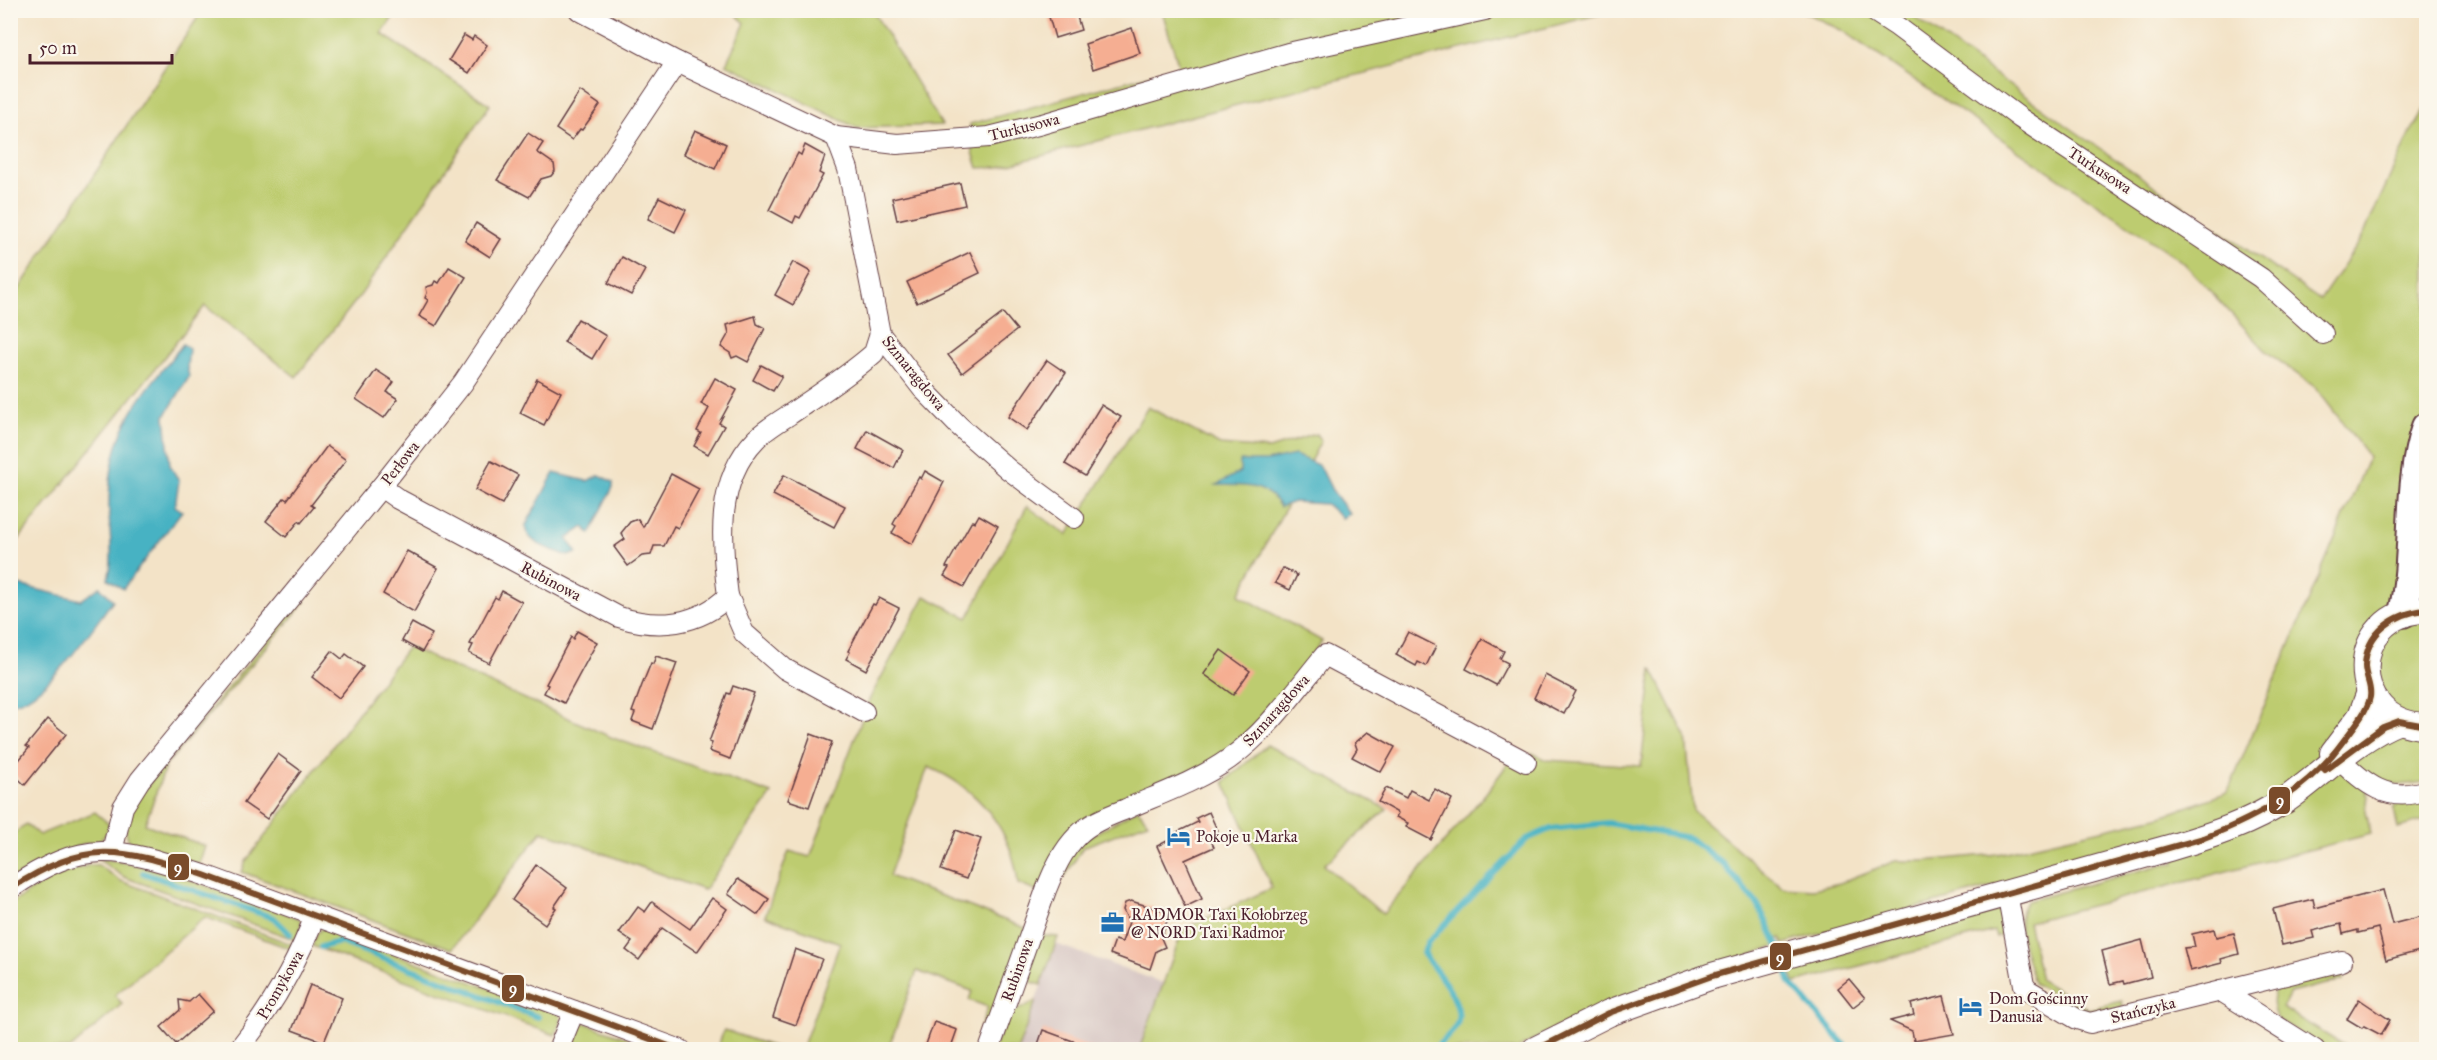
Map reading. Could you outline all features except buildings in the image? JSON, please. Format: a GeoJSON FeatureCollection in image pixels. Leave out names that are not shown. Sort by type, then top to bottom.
{"type":"FeatureCollection","features":[{"type":"Feature","properties":{"kind":"highway"},"geometry":{"type":"LineString","coordinates":[[2415,611],[2410,579],[2415,476],[2427,427]]}},
{"type":"Feature","properties":{"kind":"main road"},"geometry":{"type":"LineString","coordinates":[[2415,611],[2390,620],[2379,630],[2368,649],[2365,670],[2370,692],[2384,711],[2399,721],[2427,726]]}},
{"type":"Feature","properties":{"kind":"main road"},"geometry":{"type":"LineString","coordinates":[[2340,759],[2370,692]]}},
{"type":"Feature","properties":{"kind":"main road"},"geometry":{"type":"LineString","coordinates":[[1535,1050],[1573,1029],[1623,1007],[1704,978],[2204,838],[2262,814],[2376,731],[2399,721]]}},
{"type":"Feature","properties":{"kind":"street","name":"Turkusowa"},"geometry":{"type":"LineString","coordinates":[[579,10],[677,62],[836,137],[897,144],[989,137],[1042,124],[1288,52],[1485,10]]}},
{"type":"Feature","properties":{"kind":"street","name":"Turkusowa"},"geometry":{"type":"LineString","coordinates":[[1872,10],[2020,118],[2261,278],[2323,334]]}},
{"type":"Feature","properties":{"kind":"street","name":"Perłowa"},"geometry":{"type":"LineString","coordinates":[[112,851],[123,807],[140,780],[464,383],[677,62]]}},
{"type":"Feature","properties":{"kind":"street","name":"Szmaragdowa"},"geometry":{"type":"LineString","coordinates":[[836,137],[848,169],[880,334],[922,388],[959,426],[1009,470],[1074,518]]}},
{"type":"Feature","properties":{"kind":"street"},"geometry":{"type":"LineString","coordinates":[[864,712],[785,669],[744,633],[728,596],[723,560],[723,530],[725,498],[738,464],[756,439],[869,358],[874,353],[880,334]]}},
{"type":"Feature","properties":{"kind":"street","name":"Rubinowa"},"geometry":{"type":"LineString","coordinates":[[381,487],[624,619],[650,624],[689,621],[717,607],[728,596]]}},
{"type":"Feature","properties":{"kind":"street","name":"Szmaragdowa"},"geometry":{"type":"LineString","coordinates":[[1046,890],[1063,853],[1080,833],[1100,820],[1198,777],[1227,761],[1265,727],[1325,655],[1526,762]]}},
{"type":"Feature","properties":{"kind":"street"},"geometry":{"type":"LineString","coordinates":[[2340,759],[2364,782],[2382,791],[2397,795],[2427,790]]}},
{"type":"Feature","properties":{"kind":"street"},"geometry":{"type":"LineString","coordinates":[[10,889],[49,865],[76,855],[112,851],[145,857],[204,875],[681,1050]]}},
{"type":"Feature","properties":{"kind":"street","name":"Rubinowa"},"geometry":{"type":"LineString","coordinates":[[989,1050],[1046,890]]}},
{"type":"Feature","properties":{"kind":"street","name":"Stańczyka"},"geometry":{"type":"LineString","coordinates":[[2007,893],[2024,986],[2077,1019],[2090,1023],[2342,962]]}},
{"type":"Feature","properties":{"kind":"street","name":"Promykowa"},"geometry":{"type":"LineString","coordinates":[[238,1050],[265,1014],[302,948],[315,916]]}},
{"type":"Feature","properties":{"kind":"street"},"geometry":{"type":"LineString","coordinates":[[2222,991],[2315,1050]]}},
{"type":"Feature","properties":{"kind":"street"},"geometry":{"type":"LineString","coordinates":[[558,1050],[574,1011]]}},
{"type":"Feature","properties":{"kind":"shaded area"},"geometry":{"type":"Polygon","coordinates":[[[1056,944],[1163,983],[1139,1049],[1018,1050],[1056,944]]]}},
{"type":"Feature","properties":{"kind":"green space"},"geometry":{"type":"Polygon","coordinates":[[[202,11],[397,11],[382,34],[490,105],[362,293],[296,377],[205,306],[11,549],[11,301],[202,11]]]}},
{"type":"Feature","properties":{"kind":"green space"},"geometry":{"type":"Polygon","coordinates":[[[732,11],[873,11],[942,125],[857,128],[726,64],[745,23],[732,11]]]}},
{"type":"Feature","properties":{"kind":"green space"},"geometry":{"type":"Polygon","coordinates":[[[1162,11],[1613,11],[999,167],[978,168],[973,152],[970,124],[1179,67],[1162,11]]]}},
{"type":"Feature","properties":{"kind":"green space"},"geometry":{"type":"Polygon","coordinates":[[[1802,11],[1906,11],[2073,130],[2320,300],[2361,240],[2409,135],[2426,107],[2426,782],[2398,785],[2379,780],[2366,793],[2368,795],[2366,812],[2371,834],[2028,922],[2041,980],[2089,1009],[2122,1001],[2123,1007],[2084,1013],[2034,983],[2020,930],[2022,910],[2027,901],[2175,863],[2168,839],[1783,944],[1781,938],[1776,940],[1777,945],[1553,1029],[1517,1049],[1139,1050],[1183,929],[1272,888],[1224,782],[1267,745],[1387,809],[1324,865],[1383,914],[1486,793],[1510,761],[1524,767],[1532,753],[1546,760],[1641,766],[1652,669],[1686,737],[1693,811],[1782,887],[1813,889],[1840,883],[1895,861],[1924,861],[1998,854],[2162,816],[2228,792],[2369,457],[2316,388],[2267,352],[2184,263],[1841,30],[1802,11]]]}},
{"type":"Feature","properties":{"kind":"green space"},"geometry":{"type":"Polygon","coordinates":[[[1148,407],[1220,445],[1269,449],[1316,434],[1321,441],[1239,595],[1322,641],[1270,713],[1216,761],[1100,814],[1038,892],[1018,884],[1009,846],[990,813],[962,786],[928,767],[889,876],[1028,929],[987,1041],[979,1032],[988,1007],[969,1000],[972,991],[917,971],[888,1049],[802,1049],[840,943],[765,916],[789,851],[810,857],[870,698],[925,596],[968,618],[1027,506],[1067,535],[1148,407]]]}},
{"type":"Feature","properties":{"kind":"green space"},"geometry":{"type":"Polygon","coordinates":[[[301,599],[305,602],[166,765],[145,824],[205,846],[199,865],[132,845],[126,833],[126,827],[137,798],[301,599]]]}},
{"type":"Feature","properties":{"kind":"green space"},"geometry":{"type":"Polygon","coordinates":[[[408,647],[613,738],[772,794],[704,890],[542,831],[452,949],[242,872],[246,861],[408,647]]]}},
{"type":"Feature","properties":{"kind":"green space"},"geometry":{"type":"Polygon","coordinates":[[[2426,798],[2426,820],[2398,828],[2394,809],[2398,803],[2426,798]]]}},
{"type":"Feature","properties":{"kind":"green space"},"geometry":{"type":"Polygon","coordinates":[[[1138,809],[1148,822],[1083,847],[1064,878],[1059,871],[1076,844],[1138,809]]]}},
{"type":"Feature","properties":{"kind":"green space"},"geometry":{"type":"Polygon","coordinates":[[[95,812],[109,824],[106,834],[99,841],[83,844],[11,879],[11,836],[26,824],[39,835],[95,812]]]}},
{"type":"Feature","properties":{"kind":"green space"},"geometry":{"type":"Polygon","coordinates":[[[99,860],[157,869],[301,919],[301,927],[296,940],[124,877],[99,860]]]}},
{"type":"Feature","properties":{"kind":"green space"},"geometry":{"type":"Polygon","coordinates":[[[90,865],[98,865],[121,881],[294,945],[291,949],[205,917],[115,995],[122,1004],[70,1049],[11,1049],[10,904],[54,876],[90,865]]]}},
{"type":"Feature","properties":{"kind":"green space"},"geometry":{"type":"Polygon","coordinates":[[[1998,910],[2003,913],[2005,933],[1996,937],[1994,931],[1794,983],[1790,969],[1798,966],[1998,910]]]}},
{"type":"Feature","properties":{"kind":"green space"},"geometry":{"type":"Polygon","coordinates":[[[323,928],[560,1014],[561,1022],[555,1035],[312,946],[317,933],[323,928]]]}},
{"type":"Feature","properties":{"kind":"green space"},"geometry":{"type":"Polygon","coordinates":[[[1035,935],[1058,937],[1041,985],[1020,978],[1035,935]]]}},
{"type":"Feature","properties":{"kind":"green space"},"geometry":{"type":"Polygon","coordinates":[[[2340,967],[2343,980],[2290,993],[2282,1008],[2350,1049],[2326,1049],[2277,1019],[2272,1005],[2273,996],[2279,982],[2340,967]]]}},
{"type":"Feature","properties":{"kind":"green space"},"geometry":{"type":"Polygon","coordinates":[[[1036,1001],[1018,1049],[994,1050],[1007,1015],[1036,1001]]]}},
{"type":"Feature","properties":{"kind":"green space"},"geometry":{"type":"Polygon","coordinates":[[[582,1022],[657,1049],[595,1049],[571,1041],[576,1028],[582,1022]]]}},
{"type":"Feature","properties":{"kind":"green space"},"geometry":{"type":"Polygon","coordinates":[[[724,1030],[780,1049],[717,1049],[724,1030]]]}},
{"type":"Feature","properties":{"kind":"water"},"geometry":{"type":"Polygon","coordinates":[[[183,344],[189,349],[187,366],[189,377],[165,416],[170,465],[179,481],[175,506],[182,511],[123,589],[108,579],[111,551],[109,502],[115,453],[121,434],[141,398],[183,344]]]}},
{"type":"Feature","properties":{"kind":"water"},"geometry":{"type":"Polygon","coordinates":[[[1295,455],[1320,466],[1332,490],[1350,514],[1342,518],[1326,504],[1294,502],[1280,507],[1268,493],[1260,489],[1216,485],[1240,472],[1240,461],[1267,461],[1295,455]]]}},
{"type":"Feature","properties":{"kind":"water"},"geometry":{"type":"Polygon","coordinates":[[[554,473],[587,481],[600,475],[613,482],[613,487],[590,534],[584,527],[567,539],[577,553],[568,556],[536,542],[527,533],[525,527],[554,473]]]}},
{"type":"Feature","properties":{"kind":"water"},"geometry":{"type":"Polygon","coordinates":[[[10,583],[81,600],[100,587],[113,600],[81,644],[52,677],[24,699],[11,703],[10,583]]]}},
{"type":"Feature","properties":{"kind":"waterway"},"geometry":{"type":"LineString","coordinates":[[1433,1050],[1454,1029],[1459,1018],[1454,998],[1423,953],[1428,942],[1527,839],[1550,829],[1608,823],[1689,838],[1724,865],[1758,905],[1781,951]]}},
{"type":"Feature","properties":{"kind":"waterway"},"geometry":{"type":"LineString","coordinates":[[143,873],[274,918],[290,934]]}},
{"type":"Feature","properties":{"kind":"waterway"},"geometry":{"type":"LineString","coordinates":[[321,947],[340,942],[538,1017]]}},
{"type":"Feature","properties":{"kind":"waterway"},"geometry":{"type":"LineString","coordinates":[[1783,961],[1790,983],[1849,1050]]}},
{"type":"Feature","properties":{"kind":"transit line","name":"9"},"geometry":{"type":"LineString","coordinates":[[1536,1050],[1609,1013],[1712,976],[2204,838],[2263,811],[2299,787],[2315,773],[2330,758],[2359,720],[2370,697],[2365,666],[2371,643],[2377,634],[2393,620],[2426,610]]}},
{"type":"Feature","properties":{"kind":"transit line","name":"9"},"geometry":{"type":"LineString","coordinates":[[2325,770],[2383,727],[2399,721],[2426,726]]}},
{"type":"Feature","properties":{"kind":"transit line","name":"9"},"geometry":{"type":"LineString","coordinates":[[10,889],[38,873],[84,855],[126,854],[149,859],[204,875],[680,1050]]}},
{"type":"Feature","properties":{"kind":"place","name":"Pokoje u Marka"},"geometry":{"type":"Point","coordinates":[1178,836]}},
{"type":"Feature","properties":{"kind":"place","name":"RADMOR Taxi Kołobrzeg @ NORD Taxi Radmor"},"geometry":{"type":"Point","coordinates":[1113,923]}},
{"type":"Feature","properties":{"kind":"place","name":"Dom Gościnny Danusia"},"geometry":{"type":"Point","coordinates":[1971,1007]}}]}
